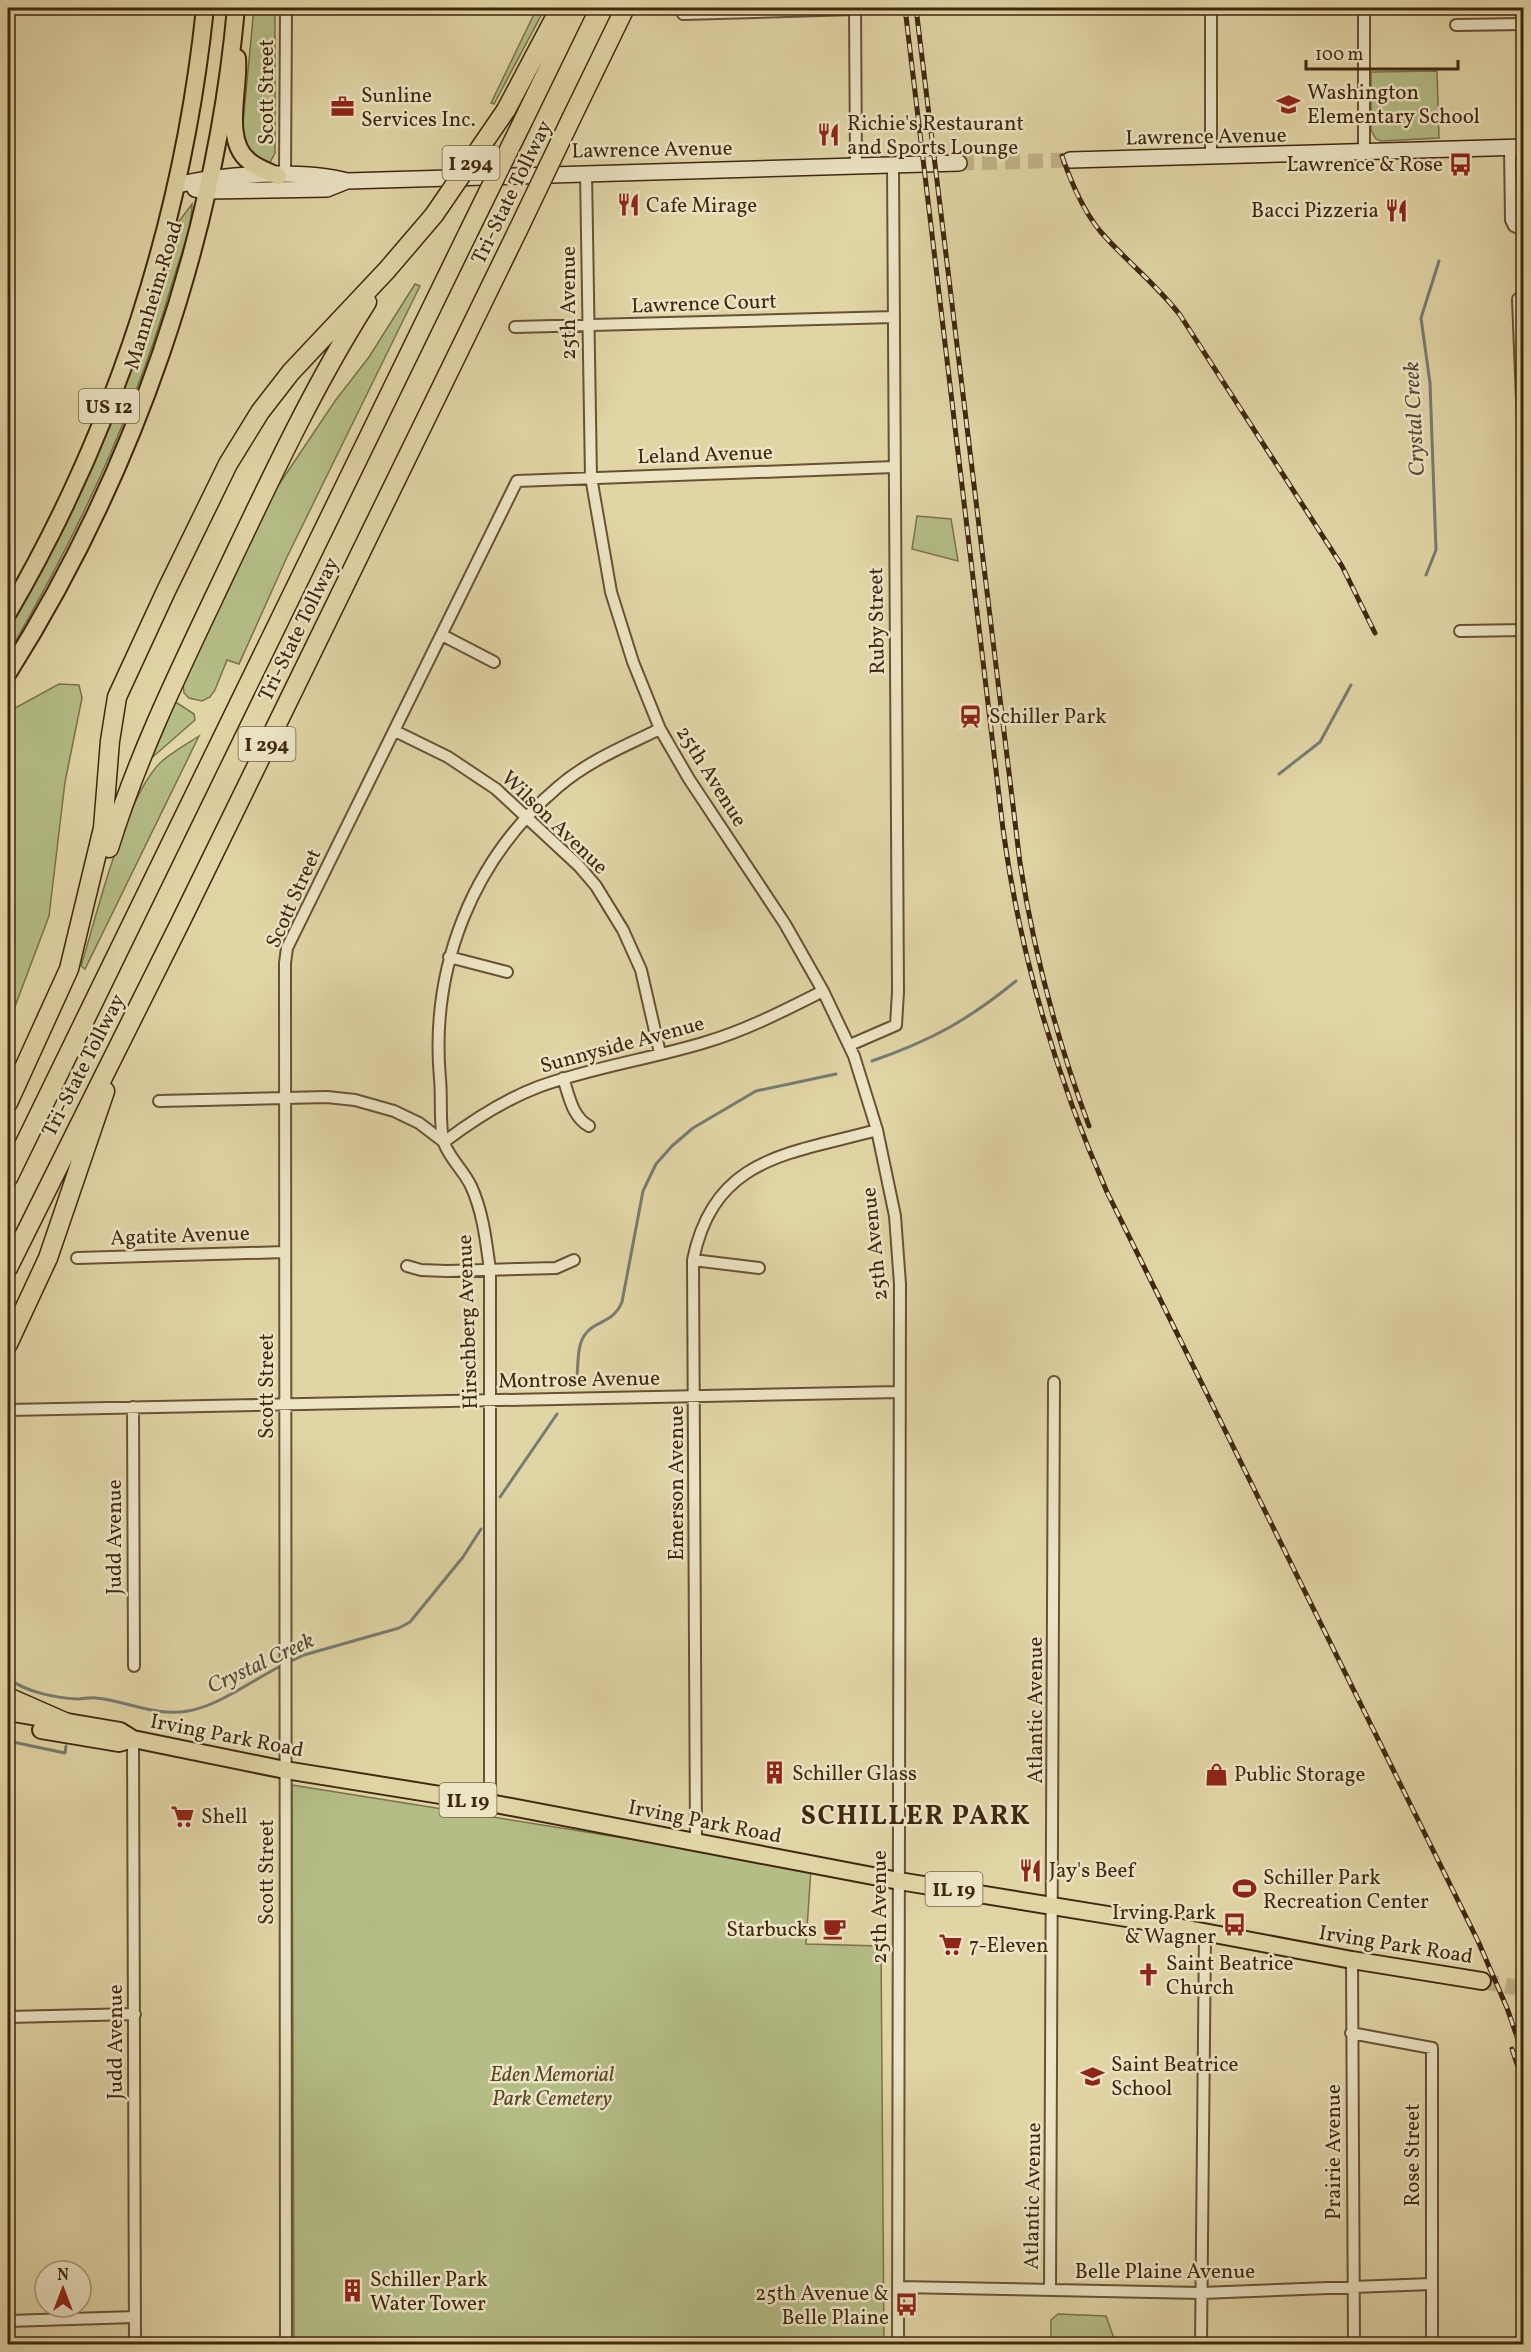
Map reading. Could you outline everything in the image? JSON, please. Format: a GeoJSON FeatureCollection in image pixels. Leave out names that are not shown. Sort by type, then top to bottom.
{"type":"FeatureCollection","features":[{"type":"Feature","properties":{"kind":"highway","name":"I 294"},"geometry":{"type":"LineString","coordinates":[[69,969],[103,828],[110,741],[120,691],[228,464],[260,412],[291,372],[387,270],[434,215],[506,110],[560,8]]}},
{"type":"Feature","properties":{"kind":"highway","name":"Tri-State Tollway"},"geometry":{"type":"LineString","coordinates":[[8,1178],[578,8]]}},
{"type":"Feature","properties":{"kind":"highway","name":"Tri-State Tollway"},"geometry":{"type":"LineString","coordinates":[[8,1268],[625,8]]}},
{"type":"Feature","properties":{"kind":"highway","name":"I 294"},"geometry":{"type":"LineString","coordinates":[[8,1103],[80,948],[120,812],[141,752],[168,692],[305,410],[387,270]]}},
{"type":"Feature","properties":{"kind":"highway"},"geometry":{"type":"LineString","coordinates":[[8,1344],[48,1258],[124,1034]]}},
{"type":"Feature","properties":{"kind":"highway"},"geometry":{"type":"LineString","coordinates":[[8,1697],[65,1722]]}},
{"type":"Feature","properties":{"kind":"main road","name":"Mannheim Road"},"geometry":{"type":"LineString","coordinates":[[8,614],[81,472],[107,410],[146,301],[177,185],[190,116],[205,8]]}},
{"type":"Feature","properties":{"kind":"main road","name":"Mannheim Road"},"geometry":{"type":"LineString","coordinates":[[8,673],[49,607],[92,520],[168,333],[208,184],[236,8]]}},
{"type":"Feature","properties":{"kind":"main road"},"geometry":{"type":"LineString","coordinates":[[234,30],[239,74],[234,125],[239,151],[248,161],[282,176]]}},
{"type":"Feature","properties":{"kind":"main road","name":"Lawrence Avenue"},"geometry":{"type":"LineString","coordinates":[[1070,160],[1517,148]]}},
{"type":"Feature","properties":{"kind":"main road","name":"Lawrence Avenue"},"geometry":{"type":"LineString","coordinates":[[208,184],[282,176],[325,176],[347,181],[586,172],[959,163]]}},
{"type":"Feature","properties":{"kind":"main road","name":"Lawrence Avenue"},"geometry":{"type":"LineString","coordinates":[[177,185],[208,184],[327,189],[347,181]]}},
{"type":"Feature","properties":{"kind":"main road","name":"Irving Park Road"},"geometry":{"type":"LineString","coordinates":[[8,1712],[120,1731],[133,1740]]}},
{"type":"Feature","properties":{"kind":"main road","name":"Irving Park Road"},"geometry":{"type":"LineString","coordinates":[[8,1724],[119,1743],[133,1740],[285,1770],[490,1803],[899,1881],[1053,1905],[1352,1960],[1482,1981]]}},
{"type":"Feature","properties":{"kind":"street","name":"Scott Street"},"geometry":{"type":"LineString","coordinates":[[282,176],[286,8]]}},
{"type":"Feature","properties":{"kind":"street"},"geometry":{"type":"LineString","coordinates":[[683,14],[855,8],[856,166]]}},
{"type":"Feature","properties":{"kind":"street"},"geometry":{"type":"LineString","coordinates":[[1211,8],[1211,156]]}},
{"type":"Feature","properties":{"kind":"street"},"geometry":{"type":"LineString","coordinates":[[1364,8],[1364,153]]}},
{"type":"Feature","properties":{"kind":"street"},"geometry":{"type":"LineString","coordinates":[[1456,25],[1524,24]]}},
{"type":"Feature","properties":{"kind":"street"},"geometry":{"type":"LineString","coordinates":[[1517,148],[1511,214],[1519,228]]}},
{"type":"Feature","properties":{"kind":"street","name":"Ruby Street"},"geometry":{"type":"LineString","coordinates":[[850,1045],[896,1025],[898,991],[893,165]]}},
{"type":"Feature","properties":{"kind":"street","name":"25th Avenue"},"geometry":{"type":"LineString","coordinates":[[586,172],[591,477],[611,592],[633,662],[660,729],[689,779],[785,924],[824,991],[850,1045],[877,1130],[895,1216],[900,1284],[898,2344]]}},
{"type":"Feature","properties":{"kind":"street"},"geometry":{"type":"LineString","coordinates":[[1518,299],[1524,448]]}},
{"type":"Feature","properties":{"kind":"street","name":"Lawrence Court"},"geometry":{"type":"LineString","coordinates":[[515,327],[894,317]]}},
{"type":"Feature","properties":{"kind":"street","name":"Leland Avenue"},"geometry":{"type":"LineString","coordinates":[[517,481],[894,467]]}},
{"type":"Feature","properties":{"kind":"street","name":"Scott Street"},"geometry":{"type":"LineString","coordinates":[[286,2344],[285,963],[287,948],[517,481]]}},
{"type":"Feature","properties":{"kind":"street"},"geometry":{"type":"LineString","coordinates":[[1460,631],[1524,630]]}},
{"type":"Feature","properties":{"kind":"street"},"geometry":{"type":"LineString","coordinates":[[442,635],[494,662]]}},
{"type":"Feature","properties":{"kind":"street","name":"Hirschberg Avenue"},"geometry":{"type":"LineString","coordinates":[[490,1803],[489,1270],[485,1227],[471,1185],[444,1142],[438,1030],[449,957],[480,882],[511,834],[559,786],[601,757],[660,729]]}},
{"type":"Feature","properties":{"kind":"street","name":"Wilson Avenue"},"geometry":{"type":"LineString","coordinates":[[395,730],[471,771],[527,817],[579,866],[611,908],[640,970],[660,1053]]}},
{"type":"Feature","properties":{"kind":"street"},"geometry":{"type":"LineString","coordinates":[[449,957],[507,972]]}},
{"type":"Feature","properties":{"kind":"street","name":"Sunnyside Avenue"},"geometry":{"type":"LineString","coordinates":[[444,1142],[489,1110],[535,1088],[563,1078],[742,1030],[824,991]]}},
{"type":"Feature","properties":{"kind":"street"},"geometry":{"type":"LineString","coordinates":[[563,1078],[574,1111],[582,1122],[589,1126]]}},
{"type":"Feature","properties":{"kind":"street"},"geometry":{"type":"LineString","coordinates":[[159,1101],[327,1097],[374,1104],[419,1123],[444,1142]]}},
{"type":"Feature","properties":{"kind":"street","name":"Emerson Avenue"},"geometry":{"type":"LineString","coordinates":[[696,1842],[696,1396],[693,1260],[697,1240],[713,1205],[724,1191],[745,1172],[772,1158],[877,1130]]}},
{"type":"Feature","properties":{"kind":"street","name":"Agatite Avenue"},"geometry":{"type":"LineString","coordinates":[[77,1258],[285,1252]]}},
{"type":"Feature","properties":{"kind":"street"},"geometry":{"type":"LineString","coordinates":[[407,1266],[420,1270],[447,1271],[556,1268],[574,1260]]}},
{"type":"Feature","properties":{"kind":"street"},"geometry":{"type":"LineString","coordinates":[[693,1260],[759,1268]]}},
{"type":"Feature","properties":{"kind":"street","name":"Atlantic Avenue"},"geometry":{"type":"LineString","coordinates":[[1050,2290],[1054,1382]]}},
{"type":"Feature","properties":{"kind":"street","name":"Montrose Avenue"},"geometry":{"type":"LineString","coordinates":[[8,1410],[899,1392]]}},
{"type":"Feature","properties":{"kind":"street","name":"Judd Avenue"},"geometry":{"type":"LineString","coordinates":[[133,1407],[134,1666]]}},
{"type":"Feature","properties":{"kind":"street","name":"Judd Avenue"},"geometry":{"type":"LineString","coordinates":[[133,1740],[135,2344]]}},
{"type":"Feature","properties":{"kind":"street"},"geometry":{"type":"LineString","coordinates":[[1201,2344],[1205,1933]]}},
{"type":"Feature","properties":{"kind":"street","name":"Prairie Avenue"},"geometry":{"type":"LineString","coordinates":[[1352,1960],[1353,2344]]}},
{"type":"Feature","properties":{"kind":"street"},"geometry":{"type":"LineString","coordinates":[[8,2017],[135,2014]]}},
{"type":"Feature","properties":{"kind":"street","name":"Rose Street"},"geometry":{"type":"LineString","coordinates":[[1351,2033],[1432,2048],[1432,2344]]}},
{"type":"Feature","properties":{"kind":"street","name":"Belle Plaine Avenue"},"geometry":{"type":"LineString","coordinates":[[898,2287],[1201,2293],[1431,2284]]}},
{"type":"Feature","properties":{"kind":"street"},"geometry":{"type":"LineString","coordinates":[[8,2320],[135,2317]]}},
{"type":"Feature","properties":{"kind":"green space"},"geometry":{"type":"Polygon","coordinates":[[[254,8],[275,8],[275,153],[269,164],[251,157],[242,134],[254,8]]]}},
{"type":"Feature","properties":{"kind":"green space"},"geometry":{"type":"Polygon","coordinates":[[[537,8],[545,8],[494,104],[491,103],[537,8]]]}},
{"type":"Feature","properties":{"kind":"green space"},"geometry":{"type":"Polygon","coordinates":[[[1437,71],[1439,138],[1381,141],[1376,139],[1371,130],[1371,72],[1437,71]]]}},
{"type":"Feature","properties":{"kind":"green space"},"geometry":{"type":"Polygon","coordinates":[[[192,204],[187,235],[156,335],[121,430],[57,566],[8,654],[8,632],[67,522],[116,411],[147,325],[177,224],[192,204]]]}},
{"type":"Feature","properties":{"kind":"green space"},"geometry":{"type":"Polygon","coordinates":[[[415,284],[420,286],[287,557],[239,664],[227,660],[210,697],[202,701],[189,698],[184,693],[183,684],[189,668],[186,665],[276,489],[335,401],[369,357],[415,284]]]}},
{"type":"Feature","properties":{"kind":"green space"},"geometry":{"type":"Polygon","coordinates":[[[917,516],[951,519],[958,561],[912,549],[917,516]]]}},
{"type":"Feature","properties":{"kind":"green space"},"geometry":{"type":"Polygon","coordinates":[[[59,684],[79,685],[82,698],[65,782],[49,916],[8,1025],[8,720],[15,708],[59,684]]]}},
{"type":"Feature","properties":{"kind":"green space"},"geometry":{"type":"Polygon","coordinates":[[[174,701],[194,714],[195,720],[147,762],[174,701]]]}},
{"type":"Feature","properties":{"kind":"green space"},"geometry":{"type":"Polygon","coordinates":[[[199,736],[85,969],[81,966],[113,858],[135,802],[161,762],[199,736]]]}},
{"type":"Feature","properties":{"kind":"green space","name":"Eden Memorial Park Cemetery"},"geometry":{"type":"Polygon","coordinates":[[[292,1785],[811,1868],[806,1944],[881,1946],[884,2344],[294,2344],[292,1785]]]}},
{"type":"Feature","properties":{"kind":"green space"},"geometry":{"type":"Polygon","coordinates":[[[1058,2314],[1106,2316],[1116,2344],[1051,2344],[1051,2320],[1058,2314]]]}},
{"type":"Feature","properties":{"kind":"waterway","name":"Crystal Creek"},"geometry":{"type":"LineString","coordinates":[[1426,575],[1436,550],[1430,383],[1421,318],[1439,261]]}},
{"type":"Feature","properties":{"kind":"waterway","name":"Crystal Creek"},"geometry":{"type":"LineString","coordinates":[[1279,774],[1320,742],[1351,685]]}},
{"type":"Feature","properties":{"kind":"waterway","name":"Crystal Creek"},"geometry":{"type":"LineString","coordinates":[[872,1061],[912,1046],[964,1019],[1016,981]]}},
{"type":"Feature","properties":{"kind":"waterway","name":"Crystal Creek"},"geometry":{"type":"LineString","coordinates":[[576,1383],[581,1341],[588,1331],[614,1314],[622,1302],[643,1191],[656,1164],[693,1128],[756,1091],[836,1074]]}},
{"type":"Feature","properties":{"kind":"waterway","name":"Crystal Creek"},"geometry":{"type":"LineString","coordinates":[[500,1497],[557,1414]]}},
{"type":"Feature","properties":{"kind":"waterway","name":"Crystal Creek"},"geometry":{"type":"LineString","coordinates":[[289,1662],[304,1655],[399,1628],[410,1622],[463,1557],[481,1529]]}},
{"type":"Feature","properties":{"kind":"waterway","name":"Crystal Creek"},"geometry":{"type":"LineString","coordinates":[[8,1678],[32,1691],[51,1696],[96,1698],[164,1712],[176,1712],[212,1704],[283,1665]]}},
{"type":"Feature","properties":{"kind":"waterway"},"geometry":{"type":"LineString","coordinates":[[8,1741],[65,1753],[66,1746]]}},
{"type":"Feature","properties":{"kind":"tunnel"},"geometry":{"type":"LineString","coordinates":[[959,163],[1070,160]]}},
{"type":"Feature","properties":{"kind":"tunnel"},"geometry":{"type":"LineString","coordinates":[[1482,1981],[1524,1989]]}},
{"type":"Feature","properties":{"kind":"railway"},"geometry":{"type":"LineString","coordinates":[[905,8],[1003,829],[1019,923],[1042,1014],[1072,1104],[1107,1192],[1478,1941],[1507,2008],[1524,2057]]}},
{"type":"Feature","properties":{"kind":"railway"},"geometry":{"type":"LineString","coordinates":[[916,8],[1020,863],[1032,930],[1048,996],[1089,1126]]}},
{"type":"Feature","properties":{"kind":"railway"},"geometry":{"type":"LineString","coordinates":[[1062,156],[1078,195],[1094,223],[1180,315],[1342,566],[1375,633]]}},
{"type":"Feature","properties":{"kind":"railway"},"geometry":{"type":"LineString","coordinates":[[1512,2049],[1524,2085]]}},
{"type":"Feature","properties":{"kind":"place","name":"Washington Elementary School"},"geometry":{"type":"Point","coordinates":[1289,104]}},
{"type":"Feature","properties":{"kind":"place","name":"Sunline Services Inc."},"geometry":{"type":"Point","coordinates":[343,107]}},
{"type":"Feature","properties":{"kind":"place","name":"Richie's Restaurant and Sports Lounge"},"geometry":{"type":"Point","coordinates":[829,135]}},
{"type":"Feature","properties":{"kind":"place","name":"Lawrence & Rose"},"geometry":{"type":"Point","coordinates":[1461,164]}},
{"type":"Feature","properties":{"kind":"place","name":"Cafe Mirage"},"geometry":{"type":"Point","coordinates":[628,205]}},
{"type":"Feature","properties":{"kind":"place","name":"Bacci Pizzeria"},"geometry":{"type":"Point","coordinates":[1397,210]}},
{"type":"Feature","properties":{"kind":"place","name":"Schiller Park"},"geometry":{"type":"Point","coordinates":[971,716]}},
{"type":"Feature","properties":{"kind":"place","name":"Schiller Glass"},"geometry":{"type":"Point","coordinates":[774,1773]}},
{"type":"Feature","properties":{"kind":"place","name":"Public Storage"},"geometry":{"type":"Point","coordinates":[1216,1774]}},
{"type":"Feature","properties":{"kind":"place","name":"Shell"},"geometry":{"type":"Point","coordinates":[183,1816]}},
{"type":"Feature","properties":{"kind":"place","name":"Jay's Beef"},"geometry":{"type":"Point","coordinates":[1031,1870]}},
{"type":"Feature","properties":{"kind":"place","name":"Schiller Park Recreation Center"},"geometry":{"type":"Point","coordinates":[1245,1889]}},
{"type":"Feature","properties":{"kind":"place","name":"Irving Park & Wagner"},"geometry":{"type":"Point","coordinates":[1234,1924]}},
{"type":"Feature","properties":{"kind":"place","name":"Starbucks"},"geometry":{"type":"Point","coordinates":[835,1929]}},
{"type":"Feature","properties":{"kind":"place","name":"7-Eleven"},"geometry":{"type":"Point","coordinates":[951,1945]}},
{"type":"Feature","properties":{"kind":"place","name":"Saint Beatrice Church"},"geometry":{"type":"Point","coordinates":[1148,1975]}},
{"type":"Feature","properties":{"kind":"place","name":"Saint Beatrice School"},"geometry":{"type":"Point","coordinates":[1093,2076]}},
{"type":"Feature","properties":{"kind":"place","name":"Schiller Park Water Tower"},"geometry":{"type":"Point","coordinates":[352,2291]}},
{"type":"Feature","properties":{"kind":"place","name":"25th Avenue & Belle Plaine"},"geometry":{"type":"Point","coordinates":[907,2305]}},
{"type":"Feature","properties":{"kind":"district","name":"SCHILLER PARK"},"geometry":{"type":"Point","coordinates":[916,1815]}}]}
